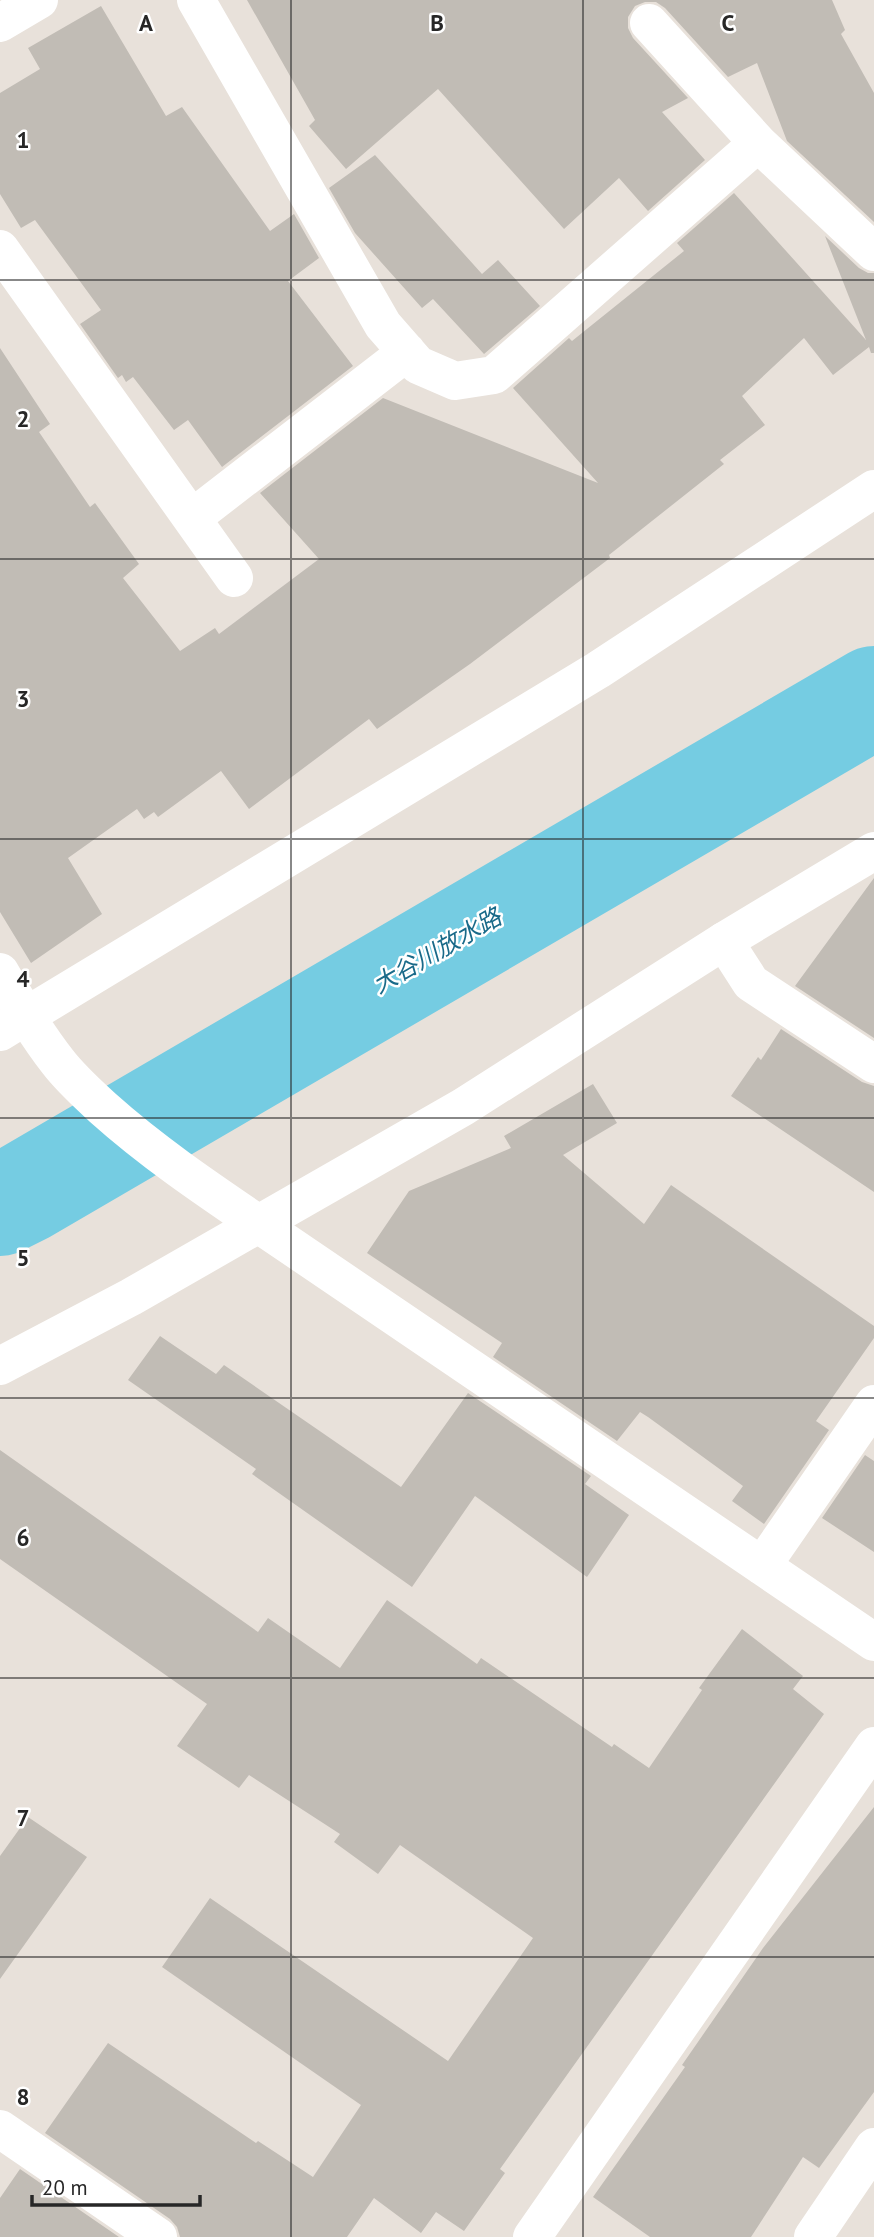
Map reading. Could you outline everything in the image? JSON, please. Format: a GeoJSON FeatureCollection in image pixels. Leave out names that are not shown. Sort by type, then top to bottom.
{"type":"FeatureCollection","features":[{"type":"Feature","properties":{"kind":"street"},"geometry":{"type":"LineString","coordinates":[[0,23],[39,0]]}},
{"type":"Feature","properties":{"kind":"street"},"geometry":{"type":"LineString","coordinates":[[196,0],[383,325],[418,365],[456,381],[494,375],[758,143]]}},
{"type":"Feature","properties":{"kind":"street"},"geometry":{"type":"LineString","coordinates":[[649,23],[758,143],[874,252]]}},
{"type":"Feature","properties":{"kind":"street"},"geometry":{"type":"LineString","coordinates":[[0,249],[234,578]]}},
{"type":"Feature","properties":{"kind":"street"},"geometry":{"type":"LineString","coordinates":[[192,518],[407,352]]}},
{"type":"Feature","properties":{"kind":"street"},"geometry":{"type":"LineString","coordinates":[[13,1024],[598,670],[874,489]]}},
{"type":"Feature","properties":{"kind":"street"},"geometry":{"type":"LineString","coordinates":[[0,1366],[131,1297],[463,1107],[724,941],[874,851]]}},
{"type":"Feature","properties":{"kind":"street"},"geometry":{"type":"LineString","coordinates":[[724,941],[751,983],[874,1064]]}},
{"type":"Feature","properties":{"kind":"street"},"geometry":{"type":"LineString","coordinates":[[0,972],[13,1024],[118,1121],[170,1163],[874,1642]]}},
{"type":"Feature","properties":{"kind":"street"},"geometry":{"type":"LineString","coordinates":[[762,1566],[874,1404]]}},
{"type":"Feature","properties":{"kind":"street"},"geometry":{"type":"LineString","coordinates":[[532,2237],[874,1746]]}},
{"type":"Feature","properties":{"kind":"street"},"geometry":{"type":"LineString","coordinates":[[0,2129],[158,2237]]}},
{"type":"Feature","properties":{"kind":"street"},"geometry":{"type":"LineString","coordinates":[[813,2237],[874,2147]]}},
{"type":"Feature","properties":{"kind":"building"},"geometry":{"type":"Polygon","coordinates":[[[247,0],[832,0],[845,30],[841,34],[874,93],[874,222],[787,141],[757,63],[728,77],[665,8],[656,2],[635,6],[628,17],[628,28],[633,38],[688,98],[662,112],[705,160],[648,211],[619,178],[564,229],[438,89],[346,169],[309,126],[315,120],[247,0]]]}},
{"type":"Feature","properties":{"kind":"building"},"geometry":{"type":"Polygon","coordinates":[[[101,6],[166,116],[182,107],[270,231],[294,214],[319,258],[288,281],[353,366],[222,467],[188,420],[174,430],[133,377],[126,382],[122,375],[118,378],[80,324],[101,310],[35,220],[21,228],[0,194],[0,93],[40,69],[28,48],[101,6]]]}},
{"type":"Feature","properties":{"kind":"building"},"geometry":{"type":"Polygon","coordinates":[[[375,155],[482,274],[498,260],[540,306],[484,354],[433,299],[422,308],[355,233],[329,188],[375,155]]]}},
{"type":"Feature","properties":{"kind":"building"},"geometry":{"type":"Polygon","coordinates":[[[734,193],[866,340],[825,236],[859,268],[874,273],[874,353],[871,353],[869,347],[833,375],[804,338],[742,396],[765,425],[720,460],[724,464],[609,555],[610,558],[470,664],[377,729],[369,719],[249,809],[221,771],[158,817],[154,812],[144,819],[137,809],[68,858],[102,914],[31,963],[0,912],[0,348],[50,424],[39,432],[90,507],[95,503],[139,564],[123,578],[180,651],[215,628],[219,634],[319,559],[260,493],[383,398],[598,483],[513,388],[569,338],[572,341],[684,251],[677,243],[734,193]]]}},
{"type":"Feature","properties":{"kind":"building"},"geometry":{"type":"Polygon","coordinates":[[[874,878],[874,1038],[795,986],[874,878]]]}},
{"type":"Feature","properties":{"kind":"building"},"geometry":{"type":"Polygon","coordinates":[[[781,1029],[862,1082],[874,1086],[874,1192],[731,1096],[758,1057],[761,1060],[781,1029]]]}},
{"type":"Feature","properties":{"kind":"building"},"geometry":{"type":"Polygon","coordinates":[[[593,1084],[617,1123],[563,1155],[644,1224],[671,1185],[874,1326],[874,1338],[816,1421],[829,1430],[764,1524],[732,1501],[743,1486],[648,1417],[640,1412],[617,1441],[493,1357],[502,1343],[367,1253],[409,1191],[511,1148],[504,1136],[593,1084]]]}},
{"type":"Feature","properties":{"kind":"building"},"geometry":{"type":"Polygon","coordinates":[[[160,1336],[216,1374],[224,1365],[401,1487],[468,1393],[591,1476],[585,1484],[629,1515],[587,1577],[475,1496],[412,1587],[252,1474],[256,1469],[128,1380],[160,1336]]]}},
{"type":"Feature","properties":{"kind":"building"},"geometry":{"type":"Polygon","coordinates":[[[0,1450],[258,1632],[268,1618],[340,1668],[387,1600],[477,1664],[481,1658],[612,1747],[614,1744],[649,1768],[702,1690],[699,1688],[742,1629],[803,1676],[793,1689],[824,1714],[500,2169],[505,2173],[464,2231],[436,2212],[421,2233],[374,2198],[347,2237],[180,2237],[177,2227],[170,2219],[45,2133],[108,2043],[256,2143],[258,2141],[313,2177],[361,2105],[162,1967],[210,1898],[448,2061],[533,1938],[400,1845],[378,1874],[334,1842],[340,1834],[249,1775],[239,1788],[177,1746],[207,1704],[0,1559],[0,1450]]]}},
{"type":"Feature","properties":{"kind":"building"},"geometry":{"type":"Polygon","coordinates":[[[865,1455],[874,1461],[874,1552],[822,1518],[865,1455]]]}},
{"type":"Feature","properties":{"kind":"building"},"geometry":{"type":"Polygon","coordinates":[[[874,1807],[874,2092],[819,2168],[803,2157],[751,2237],[650,2237],[593,2197],[685,2067],[682,2065],[763,1948],[874,1807]]]}},
{"type":"Feature","properties":{"kind":"building"},"geometry":{"type":"Polygon","coordinates":[[[28,1817],[87,1857],[0,1979],[0,1856],[28,1817]]]}},
{"type":"Feature","properties":{"kind":"building"},"geometry":{"type":"Polygon","coordinates":[[[20,2169],[119,2237],[0,2237],[0,2198],[20,2169]]]}},
{"type":"Feature","properties":{"kind":"waterway","name":"大谷川放水路"},"geometry":{"type":"LineString","coordinates":[[0,1205],[874,697]]}}]}
